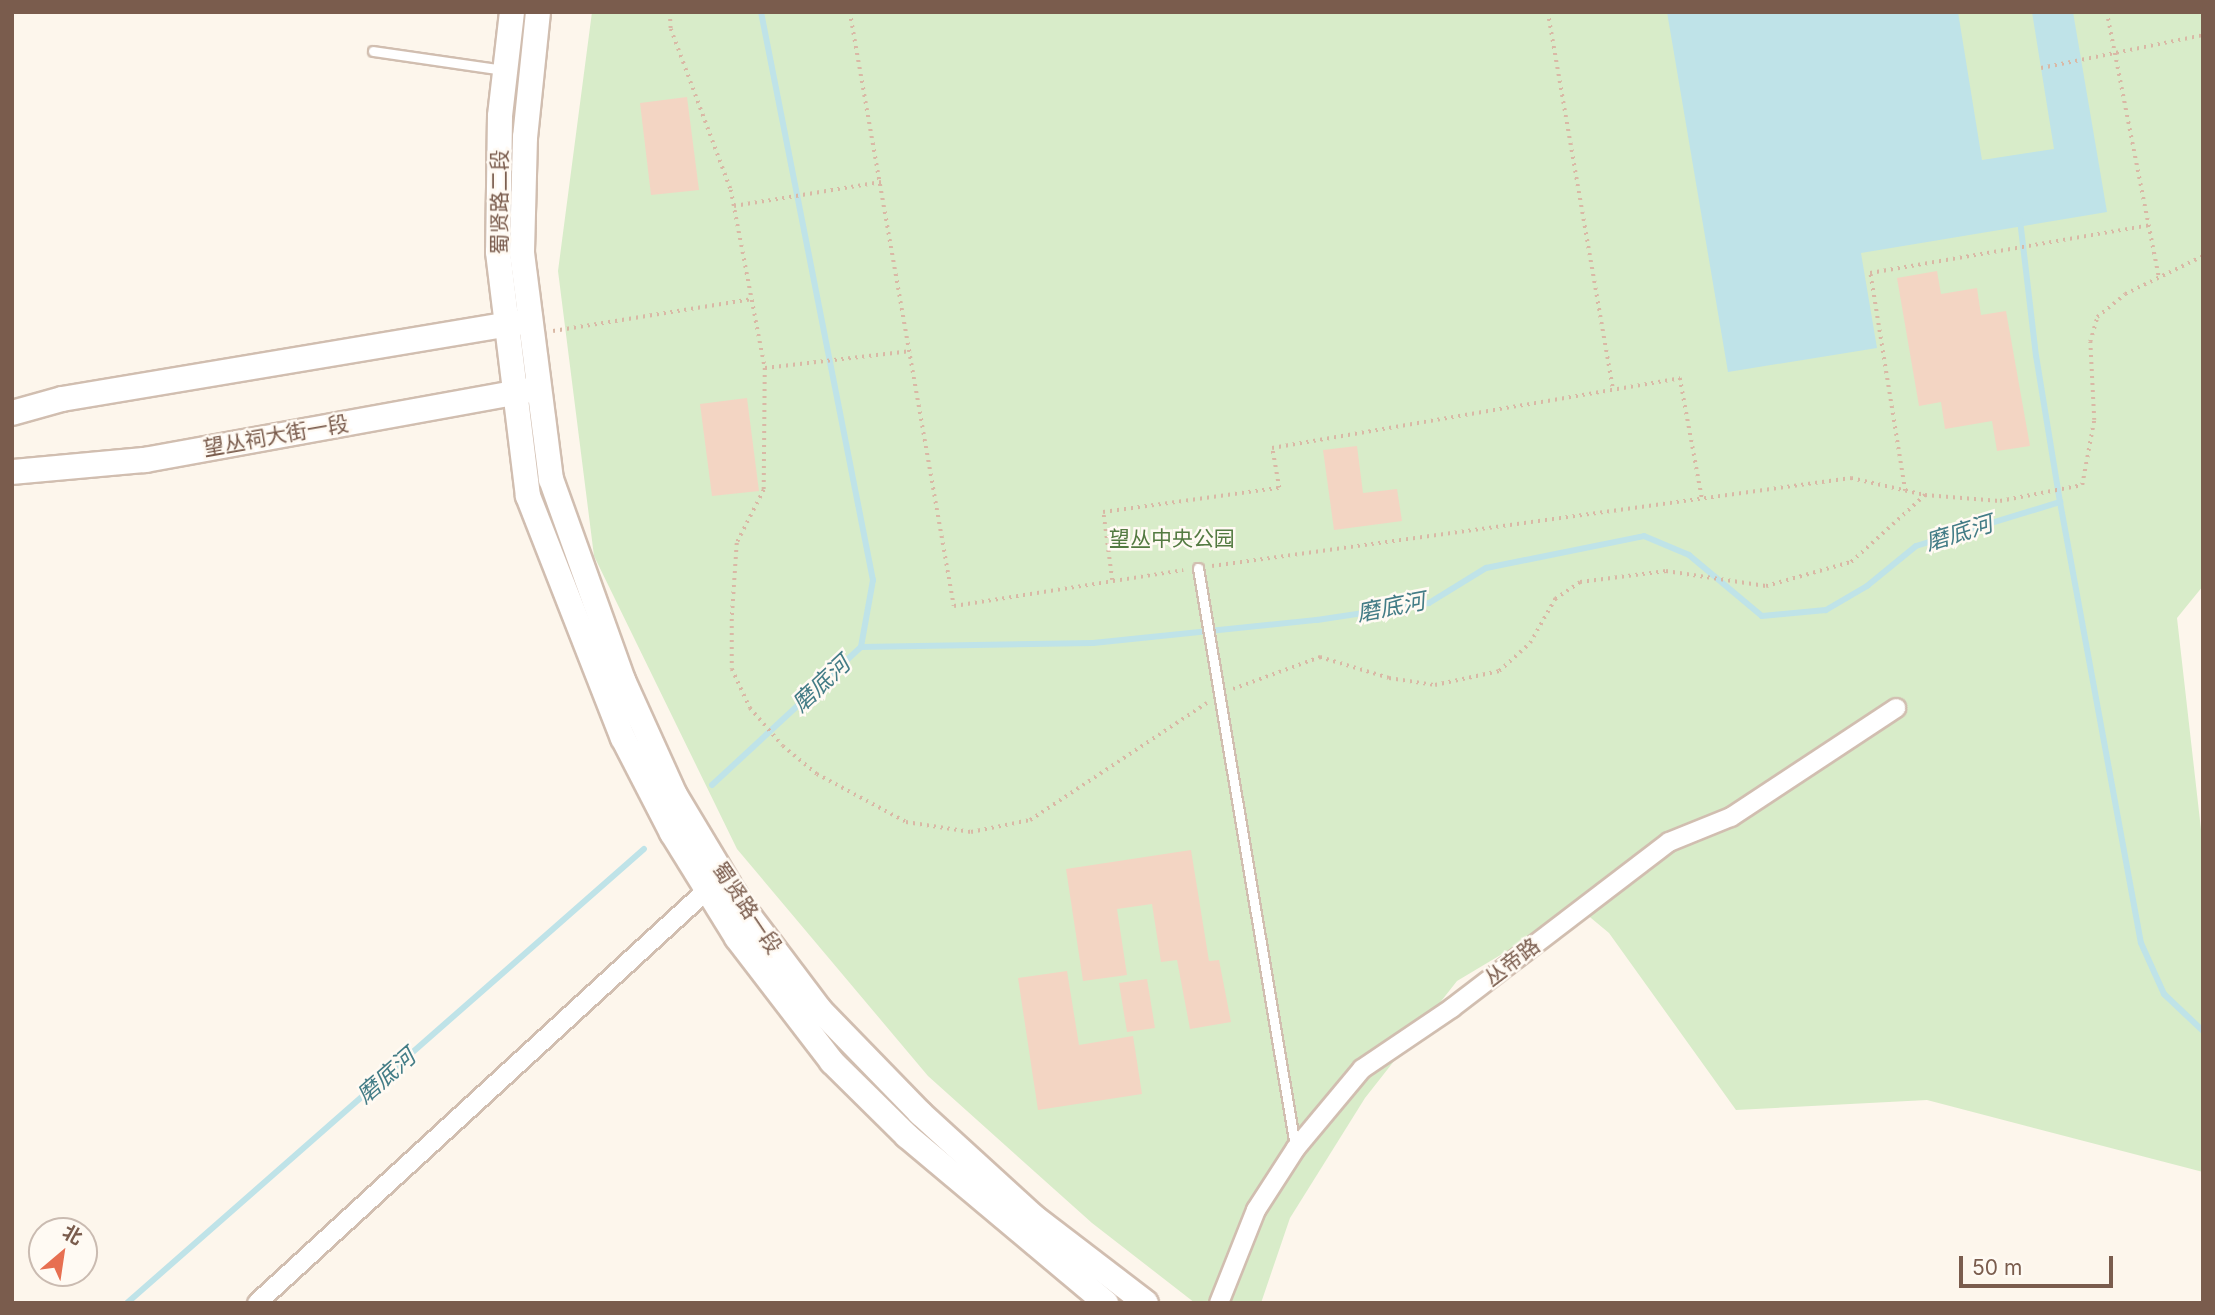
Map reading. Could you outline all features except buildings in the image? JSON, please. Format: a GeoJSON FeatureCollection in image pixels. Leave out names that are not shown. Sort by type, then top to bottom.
{"type":"FeatureCollection","features":[{"type":"Feature","properties":{"kind":"street","name":"蜀贤路二段"},"geometry":{"type":"LineString","coordinates":[[512,12],[506,70],[498,252],[523,326]]}},
{"type":"Feature","properties":{"kind":"street","name":"蜀贤路二段"},"geometry":{"type":"LineString","coordinates":[[528,390],[523,326],[523,188],[538,12]]}},
{"type":"Feature","properties":{"kind":"street"},"geometry":{"type":"LineString","coordinates":[[12,413],[62,399],[523,326]]}},
{"type":"Feature","properties":{"kind":"street","name":"望丛祠大街一段"},"geometry":{"type":"LineString","coordinates":[[12,472],[145,460],[528,390]]}},
{"type":"Feature","properties":{"kind":"street","name":"蜀贤路一段"},"geometry":{"type":"LineString","coordinates":[[528,390],[528,496],[569,605],[623,738],[707,890],[737,938],[832,1062],[907,1136],[1106,1303]]}},
{"type":"Feature","properties":{"kind":"street","name":"蜀贤路一段"},"geometry":{"type":"LineString","coordinates":[[528,390],[551,479],[623,680],[675,795],[741,905],[820,1010],[920,1113],[1034,1217],[1146,1303]]}},
{"type":"Feature","properties":{"kind":"street","name":"丛帝路"},"geometry":{"type":"LineString","coordinates":[[1219,1303],[1256,1210],[1296,1148],[1362,1069],[1452,1008],[1669,842],[1731,817],[1896,708]]}},
{"type":"Feature","properties":{"kind":"street"},"geometry":{"type":"LineString","coordinates":[[257,1303],[707,890]]}},
{"type":"Feature","properties":{"kind":"lane"},"geometry":{"type":"LineString","coordinates":[[373,51],[506,70]]}},
{"type":"Feature","properties":{"kind":"lane"},"geometry":{"type":"LineString","coordinates":[[1198,568],[1296,1148]]}},
{"type":"Feature","properties":{"kind":"path"},"geometry":{"type":"LineString","coordinates":[[670,12],[671,29],[734,206],[765,368],[764,490],[737,542],[732,619],[732,669],[750,708],[783,746],[817,774],[906,822],[971,832],[1030,820],[1174,721],[1214,699]]}},
{"type":"Feature","properties":{"kind":"path"},"geometry":{"type":"LineString","coordinates":[[850,12],[954,606],[1112,580],[1851,478],[1925,495],[2000,501],[2081,485],[2089,457],[2094,420],[2090,342],[2097,317],[2125,294],[2203,256]]}},
{"type":"Feature","properties":{"kind":"path"},"geometry":{"type":"LineString","coordinates":[[1548,12],[1613,389]]}},
{"type":"Feature","properties":{"kind":"path"},"geometry":{"type":"LineString","coordinates":[[2107,12],[2159,278]]}},
{"type":"Feature","properties":{"kind":"path"},"geometry":{"type":"LineString","coordinates":[[2041,68],[2203,35]]}},
{"type":"Feature","properties":{"kind":"path"},"geometry":{"type":"LineString","coordinates":[[734,206],[881,182]]}},
{"type":"Feature","properties":{"kind":"path"},"geometry":{"type":"LineString","coordinates":[[1905,491],[1870,273],[2150,225]]}},
{"type":"Feature","properties":{"kind":"path"},"geometry":{"type":"LineString","coordinates":[[523,326],[752,299]]}},
{"type":"Feature","properties":{"kind":"path"},"geometry":{"type":"LineString","coordinates":[[765,368],[911,351]]}},
{"type":"Feature","properties":{"kind":"path"},"geometry":{"type":"LineString","coordinates":[[1112,580],[1103,512],[1279,488],[1272,448],[1680,378],[1702,498]]}},
{"type":"Feature","properties":{"kind":"path"},"geometry":{"type":"LineString","coordinates":[[1224,694],[1254,678],[1320,657],[1389,678],[1435,685],[1499,671],[1530,643],[1555,599],[1580,582],[1667,571],[1766,586],[1851,562],[1925,495]]}},
{"type":"Feature","properties":{"kind":"green space","name":"望丛中央公园"},"geometry":{"type":"Polygon","coordinates":[[[592,12],[2203,12],[2203,586],[2177,618],[2203,847],[2203,1172],[1927,1100],[1736,1110],[1609,933],[1579,908],[1457,981],[1365,1098],[1290,1218],[1261,1303],[1195,1303],[1092,1223],[928,1076],[737,849],[594,556],[558,271],[592,12]]]}},
{"type":"Feature","properties":{"kind":"water"},"geometry":{"type":"Polygon","coordinates":[[[1667,12],[1958,12],[1982,160],[2054,149],[2032,12],[2073,12],[2107,212],[1861,253],[1877,348],[1728,372],[1667,12]]]}},
{"type":"Feature","properties":{"kind":"waterway"},"geometry":{"type":"LineString","coordinates":[[761,12],[873,580],[861,647]]}},
{"type":"Feature","properties":{"kind":"waterway","name":"磨底河"},"geometry":{"type":"LineString","coordinates":[[712,785],[861,647],[1093,643],[1317,620],[1429,603],[1486,568],[1644,536],[1689,555],[1762,616],[1826,610],[1867,586],[1916,546],[2060,502],[2036,356],[2020,220]]}},
{"type":"Feature","properties":{"kind":"waterway","name":"磨底河"},"geometry":{"type":"LineString","coordinates":[[2060,502],[2141,943],[2164,994],[2203,1031]]}},
{"type":"Feature","properties":{"kind":"waterway","name":"磨底河"},"geometry":{"type":"LineString","coordinates":[[127,1303],[644,849]]}}]}
